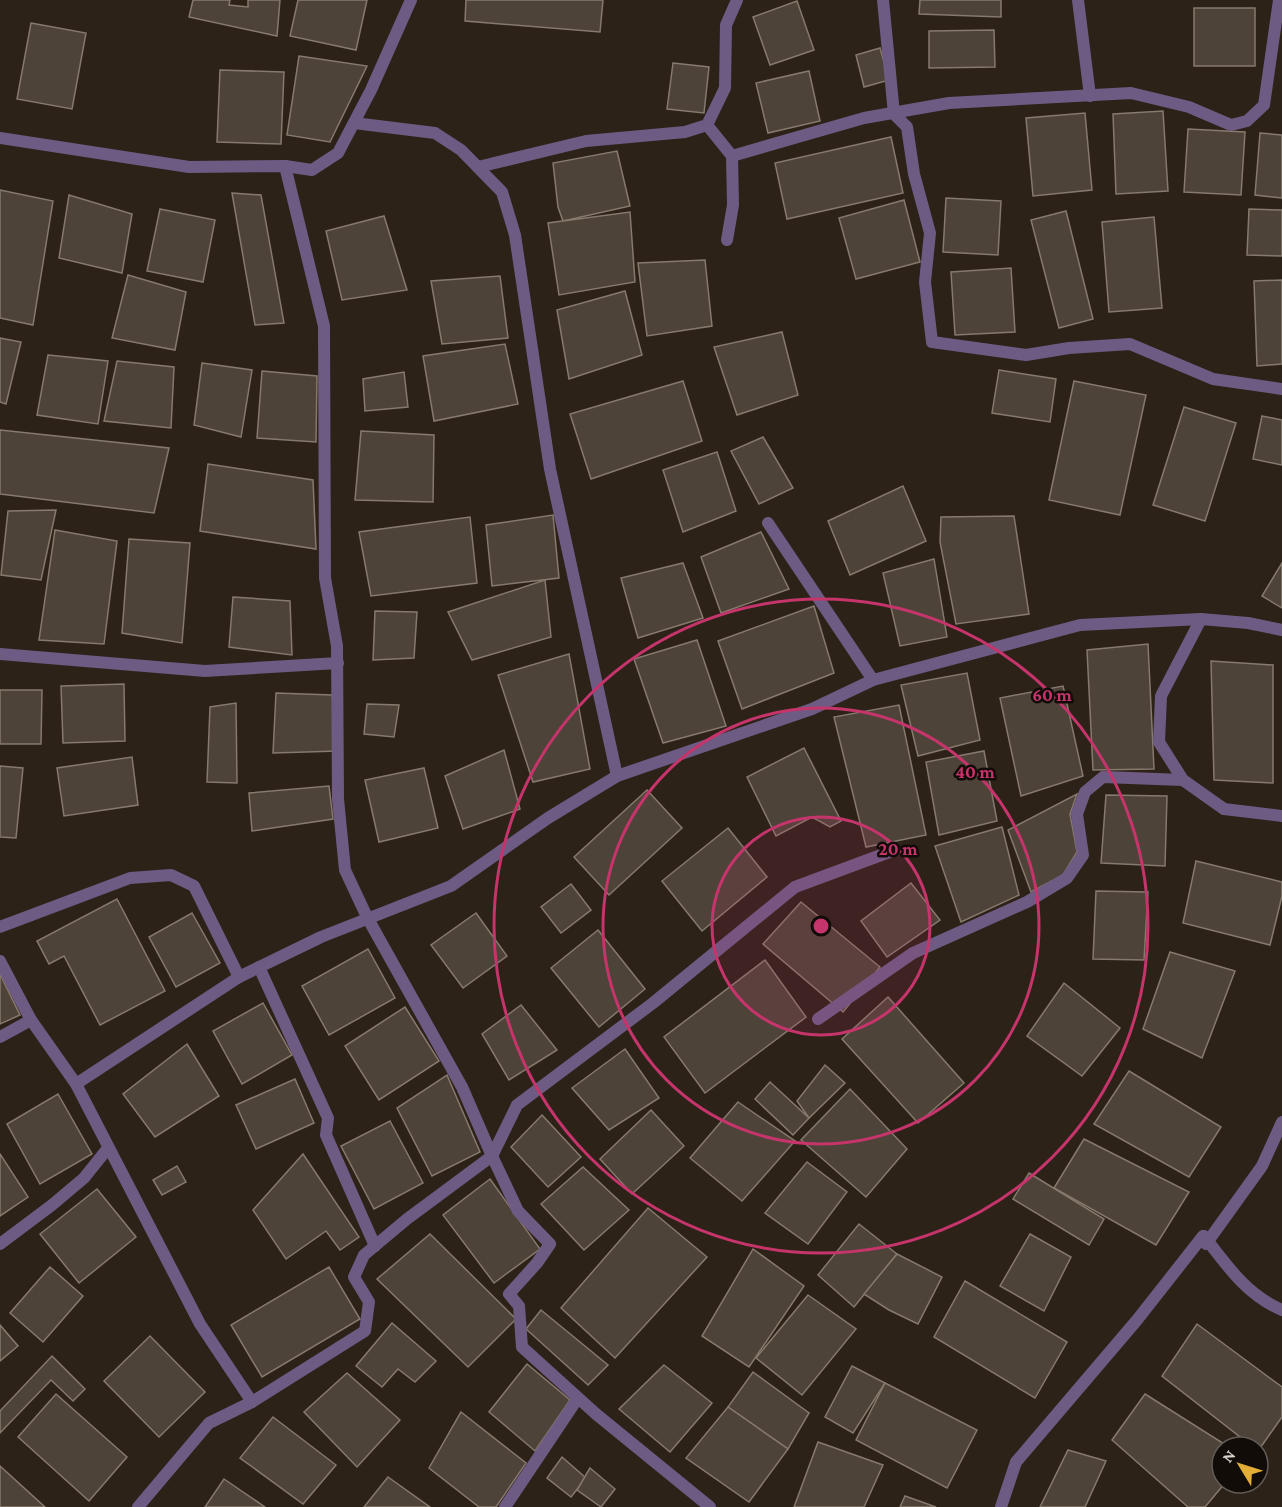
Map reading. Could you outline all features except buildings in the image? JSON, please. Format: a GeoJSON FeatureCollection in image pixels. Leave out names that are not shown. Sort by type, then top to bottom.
{"type":"FeatureCollection","features":[{"type":"Feature","properties":{"kind":"street"},"geometry":{"type":"LineString","coordinates":[[0,138],[189,167],[285,166],[312,170],[338,153],[371,90],[411,0]]}},
{"type":"Feature","properties":{"kind":"street"},"geometry":{"type":"LineString","coordinates":[[478,167],[586,141],[685,132],[707,125],[725,88],[726,25],[737,0]]}},
{"type":"Feature","properties":{"kind":"street"},"geometry":{"type":"LineString","coordinates":[[883,0],[894,114],[907,127],[914,174],[930,233],[925,282],[932,342],[1026,355],[1069,348],[1130,344],[1213,379],[1282,389]]}},
{"type":"Feature","properties":{"kind":"street"},"geometry":{"type":"LineString","coordinates":[[1078,0],[1090,96]]}},
{"type":"Feature","properties":{"kind":"street"},"geometry":{"type":"LineString","coordinates":[[732,156],[864,118],[949,103],[1034,97],[1131,93],[1189,107],[1231,125],[1247,121],[1263,105],[1279,0]]}},
{"type":"Feature","properties":{"kind":"street"},"geometry":{"type":"LineString","coordinates":[[354,123],[435,133],[461,150],[502,192],[515,235],[550,469],[617,776]]}},
{"type":"Feature","properties":{"kind":"street"},"geometry":{"type":"LineString","coordinates":[[707,125],[732,156],[733,205],[727,240]]}},
{"type":"Feature","properties":{"kind":"street"},"geometry":{"type":"LineString","coordinates":[[285,166],[324,326],[325,578],[338,646],[338,799],[345,870],[367,917],[462,1087],[518,1211],[550,1244],[537,1263],[509,1294],[519,1306],[522,1347],[578,1398],[710,1507]]}},
{"type":"Feature","properties":{"kind":"street"},"geometry":{"type":"LineString","coordinates":[[768,523],[873,680]]}},
{"type":"Feature","properties":{"kind":"street"},"geometry":{"type":"LineString","coordinates":[[1201,619],[1161,696],[1159,742],[1183,780],[1224,808],[1282,816]]}},
{"type":"Feature","properties":{"kind":"street"},"geometry":{"type":"LineString","coordinates":[[76,1084],[239,977],[367,917],[451,886],[548,818],[617,776],[812,709],[873,680],[1080,625],[1201,619],[1248,623],[1282,630]]}},
{"type":"Feature","properties":{"kind":"street"},"geometry":{"type":"LineString","coordinates":[[0,654],[205,671],[338,663]]}},
{"type":"Feature","properties":{"kind":"street"},"geometry":{"type":"LineString","coordinates":[[818,1019],[913,953],[1027,903],[1068,878],[1083,855],[1077,814],[1085,792],[1103,777],[1183,780]]}},
{"type":"Feature","properties":{"kind":"street"},"geometry":{"type":"LineString","coordinates":[[138,1507],[209,1424],[252,1402],[365,1331],[369,1302],[354,1277],[364,1255],[407,1218],[492,1156],[517,1105],[653,1003],[795,887],[892,851]]}},
{"type":"Feature","properties":{"kind":"street"},"geometry":{"type":"LineString","coordinates":[[0,927],[130,878],[171,875],[194,886],[239,977]]}},
{"type":"Feature","properties":{"kind":"street"},"geometry":{"type":"LineString","coordinates":[[0,961],[31,1020],[76,1084],[200,1324],[252,1402]]}},
{"type":"Feature","properties":{"kind":"street"},"geometry":{"type":"LineString","coordinates":[[259,967],[328,1118],[326,1135],[375,1246]]}},
{"type":"Feature","properties":{"kind":"street"},"geometry":{"type":"LineString","coordinates":[[0,1037],[31,1020]]}},
{"type":"Feature","properties":{"kind":"street"},"geometry":{"type":"LineString","coordinates":[[1001,1507],[1016,1462],[1205,1239],[1262,1166],[1282,1122]]}},
{"type":"Feature","properties":{"kind":"street"},"geometry":{"type":"LineString","coordinates":[[0,1244],[84,1178],[108,1148]]}},
{"type":"Feature","properties":{"kind":"street"},"geometry":{"type":"LineString","coordinates":[[1205,1239],[1241,1284],[1267,1304],[1282,1310]]}},
{"type":"Feature","properties":{"kind":"street"},"geometry":{"type":"LineString","coordinates":[[505,1507],[578,1398]]}}]}
